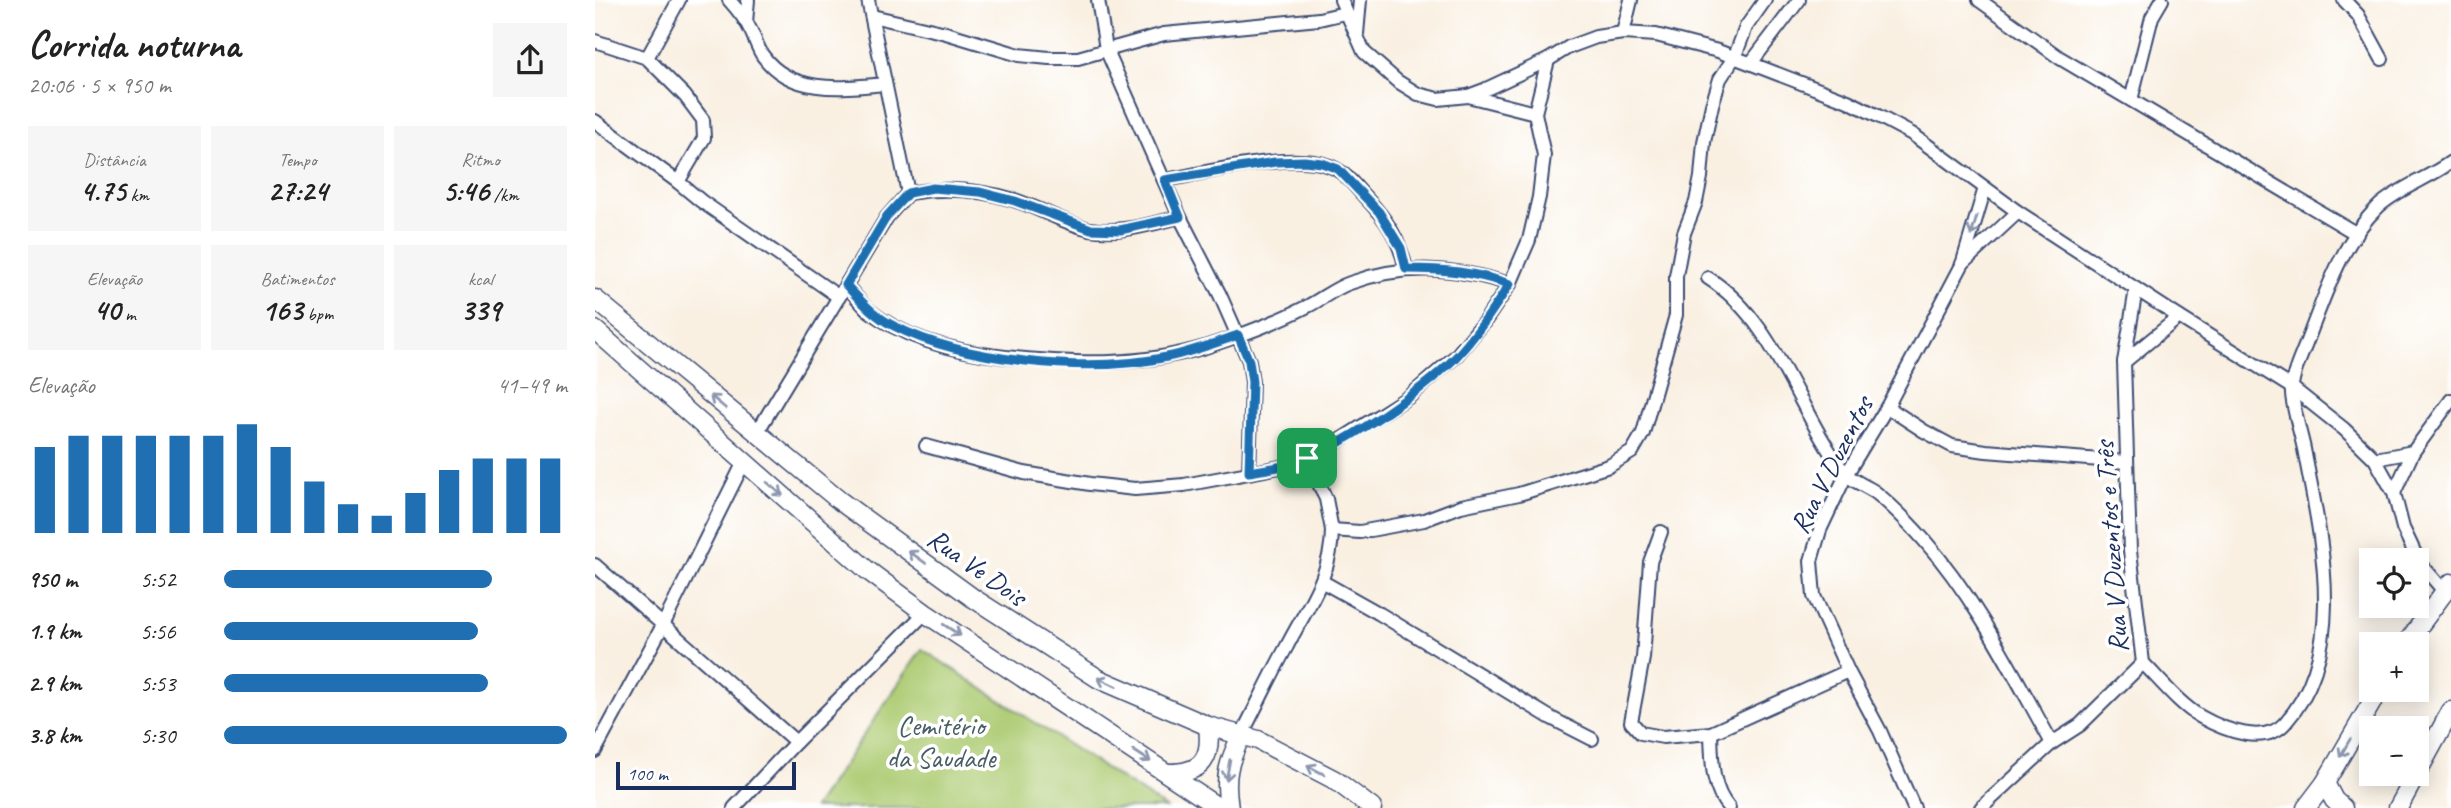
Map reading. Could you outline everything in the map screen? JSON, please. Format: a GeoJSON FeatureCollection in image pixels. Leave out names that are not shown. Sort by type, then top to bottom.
{"type":"FeatureCollection","features":[{"type":"Feature","properties":{"kind":"main road","name":"Rua Ve Dois"},"geometry":{"type":"LineString","coordinates":[[595,299],[756,434],[851,509],[973,598],[1099,679],[1207,726],[1258,740],[1335,780],[1372,808]]}},
{"type":"Feature","properties":{"kind":"main road"},"geometry":{"type":"LineString","coordinates":[[595,330],[867,570],[925,613],[1219,808]]}},
{"type":"Feature","properties":{"kind":"main road"},"geometry":{"type":"LineString","coordinates":[[2415,632],[2448,587]]}},
{"type":"Feature","properties":{"kind":"main road"},"geometry":{"type":"LineString","coordinates":[[2305,808],[2325,783],[2372,702]]}},
{"type":"Feature","properties":{"kind":"main road"},"geometry":{"type":"LineString","coordinates":[[2398,808],[2450,716]]}},
{"type":"Feature","properties":{"kind":"main road"},"geometry":{"type":"LineString","coordinates":[[1169,773],[1185,773],[1198,767],[1207,757],[1207,726]]}},
{"type":"Feature","properties":{"kind":"main road"},"geometry":{"type":"LineString","coordinates":[[1229,808],[1225,775],[1242,734]]}},
{"type":"Feature","properties":{"kind":"main road"},"geometry":{"type":"LineString","coordinates":[[2325,783],[2334,800],[2343,808]]}},
{"type":"Feature","properties":{"kind":"street"},"geometry":{"type":"LineString","coordinates":[[647,58],[679,0]]}},
{"type":"Feature","properties":{"kind":"street"},"geometry":{"type":"LineString","coordinates":[[729,0],[747,22],[762,56],[778,71],[801,83],[838,89],[885,85]]}},
{"type":"Feature","properties":{"kind":"street"},"geometry":{"type":"LineString","coordinates":[[747,22],[748,0]]}},
{"type":"Feature","properties":{"kind":"street"},"geometry":{"type":"LineString","coordinates":[[868,0],[908,193]]}},
{"type":"Feature","properties":{"kind":"street"},"geometry":{"type":"LineString","coordinates":[[1098,0],[1106,49],[1180,217],[1249,361],[1252,382],[1249,472]]}},
{"type":"Feature","properties":{"kind":"street"},"geometry":{"type":"LineString","coordinates":[[1357,35],[1360,0]]}},
{"type":"Feature","properties":{"kind":"street"},"geometry":{"type":"LineString","coordinates":[[1623,33],[1631,0]]}},
{"type":"Feature","properties":{"kind":"street"},"geometry":{"type":"LineString","coordinates":[[1332,530],[1360,531],[1424,520],[1461,506],[1519,494],[1609,466],[1632,452],[1643,433],[1676,315],[1676,276],[1683,233],[1696,202],[1712,104],[1720,79],[1735,56],[1746,27],[1765,0]]}},
{"type":"Feature","properties":{"kind":"street"},"geometry":{"type":"LineString","coordinates":[[1751,63],[1799,0]]}},
{"type":"Feature","properties":{"kind":"street"},"geometry":{"type":"LineString","coordinates":[[1979,0],[2060,58],[2357,234]]}},
{"type":"Feature","properties":{"kind":"street"},"geometry":{"type":"LineString","coordinates":[[2131,100],[2152,17],[2162,0]]}},
{"type":"Feature","properties":{"kind":"street"},"geometry":{"type":"LineString","coordinates":[[2344,0],[2358,15],[2382,59]]}},
{"type":"Feature","properties":{"kind":"street"},"geometry":{"type":"LineString","coordinates":[[871,16],[946,33],[1020,55],[1078,58],[1164,34],[1319,19],[1343,6],[1364,52],[1397,81],[1418,94],[1438,99],[1468,96],[1595,37],[1623,33],[1656,35],[1735,56],[1848,101],[1912,134],[2018,212],[2291,387],[2344,429],[2375,459],[2394,493],[2403,528],[2419,562],[2448,587]]}},
{"type":"Feature","properties":{"kind":"street"},"geometry":{"type":"LineString","coordinates":[[595,41],[647,58],[685,96],[703,120],[704,138],[678,182]]}},
{"type":"Feature","properties":{"kind":"street"},"geometry":{"type":"LineString","coordinates":[[926,446],[1024,472],[1135,489],[1184,485],[1291,464],[1329,447],[1367,424],[1410,396],[1456,356],[1485,321],[1510,284],[1529,240],[1539,197],[1544,155],[1535,113],[1548,60]]}},
{"type":"Feature","properties":{"kind":"street"},"geometry":{"type":"LineString","coordinates":[[1468,96],[1535,113]]}},
{"type":"Feature","properties":{"kind":"street"},"geometry":{"type":"LineString","coordinates":[[595,121],[839,297]]}},
{"type":"Feature","properties":{"kind":"street"},"geometry":{"type":"LineString","coordinates":[[1165,180],[1275,162],[1322,163],[1338,169],[1379,212],[1401,248],[1406,269]]}},
{"type":"Feature","properties":{"kind":"street"},"geometry":{"type":"LineString","coordinates":[[2291,387],[2340,261],[2357,234],[2380,206],[2451,162]]}},
{"type":"Feature","properties":{"kind":"street"},"geometry":{"type":"LineString","coordinates":[[756,434],[887,216],[908,193],[933,188],[980,192],[1015,201],[1091,229],[1120,230],[1180,217]]}},
{"type":"Feature","properties":{"kind":"street","name":"Rua V Duzentos"},"geometry":{"type":"LineString","coordinates":[[1914,808],[1814,596],[1811,561],[1820,530],[1846,475],[1887,407],[1962,265],[1985,188]]}},
{"type":"Feature","properties":{"kind":"street","name":"Rua V Duzentos"},"geometry":{"type":"LineString","coordinates":[[1962,265],[2018,212]]}},
{"type":"Feature","properties":{"kind":"street"},"geometry":{"type":"LineString","coordinates":[[846,285],[867,308],[892,326],[927,341],[981,355],[1061,363],[1107,364],[1165,357],[1238,335],[1273,322],[1347,284],[1406,269],[1478,274],[1510,284]]}},
{"type":"Feature","properties":{"kind":"street"},"geometry":{"type":"LineString","coordinates":[[1708,278],[1737,300],[1780,360],[1826,447],[1846,475],[1873,491],[1896,510],[1951,571],[2052,743]]}},
{"type":"Feature","properties":{"kind":"street","name":"Rua V Duzentos e Três"},"geometry":{"type":"LineString","coordinates":[[2136,289],[2125,362],[2126,462],[2130,551],[2143,663],[2200,716],[2229,729],[2259,736],[2279,730],[2294,713],[2311,682],[2325,634],[2322,545],[2291,387]]}},
{"type":"Feature","properties":{"kind":"street"},"geometry":{"type":"LineString","coordinates":[[2125,362],[2179,317]]}},
{"type":"Feature","properties":{"kind":"street"},"geometry":{"type":"LineString","coordinates":[[2394,493],[2413,452],[2451,400]]}},
{"type":"Feature","properties":{"kind":"street"},"geometry":{"type":"LineString","coordinates":[[1887,407],[1952,446],[2126,462]]}},
{"type":"Feature","properties":{"kind":"street"},"geometry":{"type":"LineString","coordinates":[[2375,459],[2413,452]]}},
{"type":"Feature","properties":{"kind":"street"},"geometry":{"type":"LineString","coordinates":[[1242,734],[1287,645],[1323,582],[1332,547],[1332,530],[1326,499],[1307,458]]}},
{"type":"Feature","properties":{"kind":"street"},"geometry":{"type":"LineString","coordinates":[[595,751],[663,625],[744,462]]}},
{"type":"Feature","properties":{"kind":"street"},"geometry":{"type":"LineString","coordinates":[[1661,532],[1650,562],[1643,658],[1631,722],[1641,733],[1663,737],[1711,733],[1848,671]]}},
{"type":"Feature","properties":{"kind":"street"},"geometry":{"type":"LineString","coordinates":[[595,565],[796,742]]}},
{"type":"Feature","properties":{"kind":"street"},"geometry":{"type":"LineString","coordinates":[[1323,582],[1551,718],[1593,739]]}},
{"type":"Feature","properties":{"kind":"street"},"geometry":{"type":"LineString","coordinates":[[734,808],[925,613]]}},
{"type":"Feature","properties":{"kind":"street"},"geometry":{"type":"LineString","coordinates":[[1981,808],[2052,743],[2080,725],[2143,663]]}},
{"type":"Feature","properties":{"kind":"street"},"geometry":{"type":"LineString","coordinates":[[1711,733],[1717,789],[1729,808]]}},
{"type":"Feature","properties":{"kind":"green space","name":"Cemitério da Saudade"},"geometry":{"type":"Polygon","coordinates":[[[922,649],[1166,808],[814,808],[922,649]]]}},
{"type":"Feature","properties":{"kind":"route"},"geometry":{"type":"LineString","coordinates":[[1304,161],[1322,163],[1338,169],[1392,229],[1401,248],[1406,269],[1478,274],[1510,284],[1485,321],[1456,356],[1410,396],[1307,458],[1249,472],[1252,382],[1249,361],[1238,335],[1165,357],[1107,364],[1061,363],[981,355],[927,341],[892,326],[867,308],[846,285],[887,216],[908,193],[933,188],[980,192],[1015,201],[1091,229],[1120,230],[1180,217],[1165,180],[1275,162],[1304,161]]}}]}
